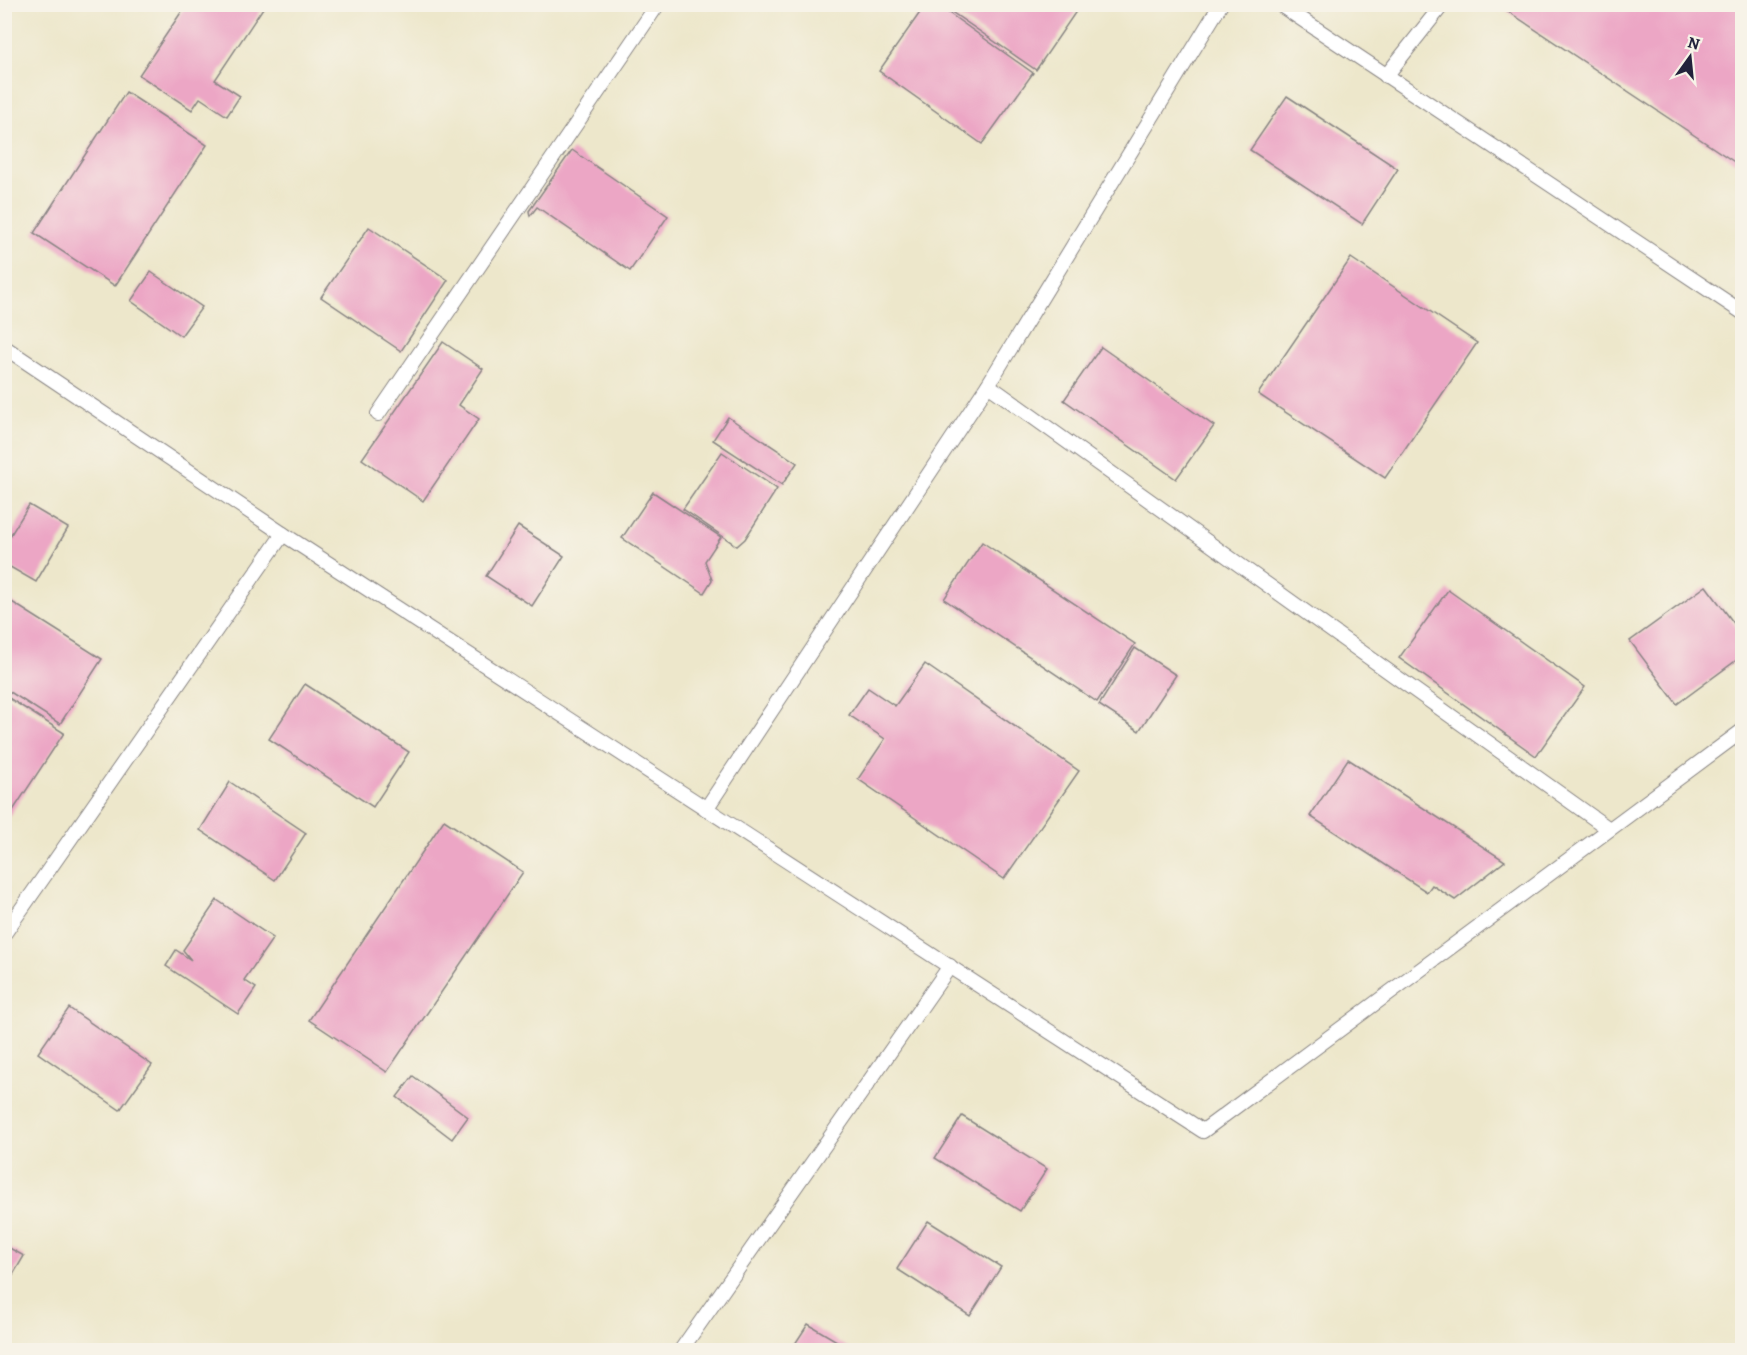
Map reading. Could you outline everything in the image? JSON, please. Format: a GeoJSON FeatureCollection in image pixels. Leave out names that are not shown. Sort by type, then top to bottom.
{"type":"FeatureCollection","features":[{"type":"Feature","properties":{"kind":"lane"},"geometry":{"type":"LineString","coordinates":[[378,414],[658,4]]}},
{"type":"Feature","properties":{"kind":"lane"},"geometry":{"type":"LineString","coordinates":[[706,808],[988,385],[1221,4]]}},
{"type":"Feature","properties":{"kind":"lane"},"geometry":{"type":"LineString","coordinates":[[1279,4],[1743,312]]}},
{"type":"Feature","properties":{"kind":"lane"},"geometry":{"type":"LineString","coordinates":[[1386,76],[1443,4]]}},
{"type":"Feature","properties":{"kind":"lane"},"geometry":{"type":"LineString","coordinates":[[4,347],[283,534],[1203,1131],[1743,730]]}},
{"type":"Feature","properties":{"kind":"lane"},"geometry":{"type":"LineString","coordinates":[[988,385],[1610,829]]}},
{"type":"Feature","properties":{"kind":"lane"},"geometry":{"type":"LineString","coordinates":[[4,934],[283,534]]}},
{"type":"Feature","properties":{"kind":"lane"},"geometry":{"type":"LineString","coordinates":[[681,1350],[950,966]]}},
{"type":"Feature","properties":{"kind":"building"},"geometry":{"type":"Polygon","coordinates":[[[926,4],[936,4],[1033,73],[982,144],[879,71],[926,4]]]}},
{"type":"Feature","properties":{"kind":"building"},"geometry":{"type":"Polygon","coordinates":[[[940,4],[1069,4],[1077,10],[1036,70],[940,4]]]}},
{"type":"Feature","properties":{"kind":"building"},"geometry":{"type":"Polygon","coordinates":[[[1497,4],[1742,4],[1742,153],[1736,163],[1497,4]]]}},
{"type":"Feature","properties":{"kind":"building"},"geometry":{"type":"Polygon","coordinates":[[[186,5],[265,5],[215,80],[240,96],[227,116],[200,98],[192,110],[139,75],[186,5]]]}},
{"type":"Feature","properties":{"kind":"building"},"geometry":{"type":"Polygon","coordinates":[[[126,92],[207,145],[115,286],[34,233],[126,92]]]}},
{"type":"Feature","properties":{"kind":"building"},"geometry":{"type":"Polygon","coordinates":[[[1287,96],[1398,169],[1362,224],[1250,150],[1287,96]]]}},
{"type":"Feature","properties":{"kind":"building"},"geometry":{"type":"Polygon","coordinates":[[[572,150],[668,216],[630,271],[537,207],[530,216],[529,211],[572,150]]]}},
{"type":"Feature","properties":{"kind":"building"},"geometry":{"type":"Polygon","coordinates":[[[369,227],[448,280],[401,351],[321,297],[369,227]]]}},
{"type":"Feature","properties":{"kind":"building"},"geometry":{"type":"Polygon","coordinates":[[[1351,258],[1477,343],[1385,478],[1258,394],[1351,258]]]}},
{"type":"Feature","properties":{"kind":"building"},"geometry":{"type":"Polygon","coordinates":[[[151,272],[202,307],[181,336],[131,301],[151,272]]]}},
{"type":"Feature","properties":{"kind":"building"},"geometry":{"type":"Polygon","coordinates":[[[443,342],[483,369],[459,405],[479,419],[423,501],[362,459],[443,342]]]}},
{"type":"Feature","properties":{"kind":"building"},"geometry":{"type":"Polygon","coordinates":[[[1101,347],[1214,426],[1176,479],[1064,400],[1101,347]]]}},
{"type":"Feature","properties":{"kind":"building"},"geometry":{"type":"Polygon","coordinates":[[[728,417],[797,463],[782,485],[713,440],[728,417]]]}},
{"type":"Feature","properties":{"kind":"building"},"geometry":{"type":"Polygon","coordinates":[[[722,452],[777,489],[745,539],[737,546],[683,509],[722,452]]]}},
{"type":"Feature","properties":{"kind":"building"},"geometry":{"type":"Polygon","coordinates":[[[653,492],[721,537],[705,561],[712,580],[704,593],[622,538],[653,492]]]}},
{"type":"Feature","properties":{"kind":"building"},"geometry":{"type":"Polygon","coordinates":[[[29,505],[68,528],[36,582],[5,564],[5,544],[29,505]]]}},
{"type":"Feature","properties":{"kind":"building"},"geometry":{"type":"Polygon","coordinates":[[[518,526],[564,556],[532,606],[486,576],[518,526]]]}},
{"type":"Feature","properties":{"kind":"building"},"geometry":{"type":"Polygon","coordinates":[[[982,542],[1135,644],[1097,702],[944,599],[982,542]]]}},
{"type":"Feature","properties":{"kind":"building"},"geometry":{"type":"Polygon","coordinates":[[[1706,586],[1742,634],[1742,656],[1677,704],[1630,641],[1706,586]]]}},
{"type":"Feature","properties":{"kind":"building"},"geometry":{"type":"Polygon","coordinates":[[[1448,590],[1585,687],[1536,756],[1399,658],[1448,590]]]}},
{"type":"Feature","properties":{"kind":"building"},"geometry":{"type":"Polygon","coordinates":[[[4,597],[102,659],[60,724],[4,688],[4,597]]]}},
{"type":"Feature","properties":{"kind":"building"},"geometry":{"type":"Polygon","coordinates":[[[1135,648],[1176,675],[1139,731],[1099,705],[1135,648]]]}},
{"type":"Feature","properties":{"kind":"building"},"geometry":{"type":"Polygon","coordinates":[[[925,664],[1079,771],[1004,879],[858,779],[885,739],[849,715],[868,688],[895,706],[925,664]]]}},
{"type":"Feature","properties":{"kind":"building"},"geometry":{"type":"Polygon","coordinates":[[[305,684],[409,752],[373,807],[269,739],[305,684]]]}},
{"type":"Feature","properties":{"kind":"building"},"geometry":{"type":"Polygon","coordinates":[[[4,695],[64,733],[8,818],[4,816],[4,695]]]}},
{"type":"Feature","properties":{"kind":"building"},"geometry":{"type":"Polygon","coordinates":[[[1348,759],[1505,861],[1455,900],[1432,885],[1427,892],[1310,816],[1348,759]]]}},
{"type":"Feature","properties":{"kind":"building"},"geometry":{"type":"Polygon","coordinates":[[[230,782],[306,833],[275,880],[200,830],[230,782]]]}},
{"type":"Feature","properties":{"kind":"building"},"geometry":{"type":"Polygon","coordinates":[[[444,820],[523,872],[387,1072],[309,1020],[444,820]]]}},
{"type":"Feature","properties":{"kind":"building"},"geometry":{"type":"Polygon","coordinates":[[[217,900],[273,938],[244,980],[256,988],[238,1014],[166,966],[176,950],[191,960],[183,950],[217,900]]]}},
{"type":"Feature","properties":{"kind":"building"},"geometry":{"type":"Polygon","coordinates":[[[69,1008],[152,1065],[120,1110],[38,1053],[69,1008]]]}},
{"type":"Feature","properties":{"kind":"building"},"geometry":{"type":"Polygon","coordinates":[[[413,1076],[468,1117],[452,1139],[397,1097],[413,1076]]]}},
{"type":"Feature","properties":{"kind":"building"},"geometry":{"type":"Polygon","coordinates":[[[962,1116],[1047,1169],[1020,1211],[935,1158],[962,1116]]]}},
{"type":"Feature","properties":{"kind":"building"},"geometry":{"type":"Polygon","coordinates":[[[928,1221],[1001,1267],[970,1316],[897,1269],[928,1221]]]}},
{"type":"Feature","properties":{"kind":"building"},"geometry":{"type":"Polygon","coordinates":[[[4,1245],[24,1256],[4,1290],[4,1245]]]}},
{"type":"Feature","properties":{"kind":"building"},"geometry":{"type":"Polygon","coordinates":[[[808,1324],[852,1350],[791,1350],[808,1324]]]}}]}
